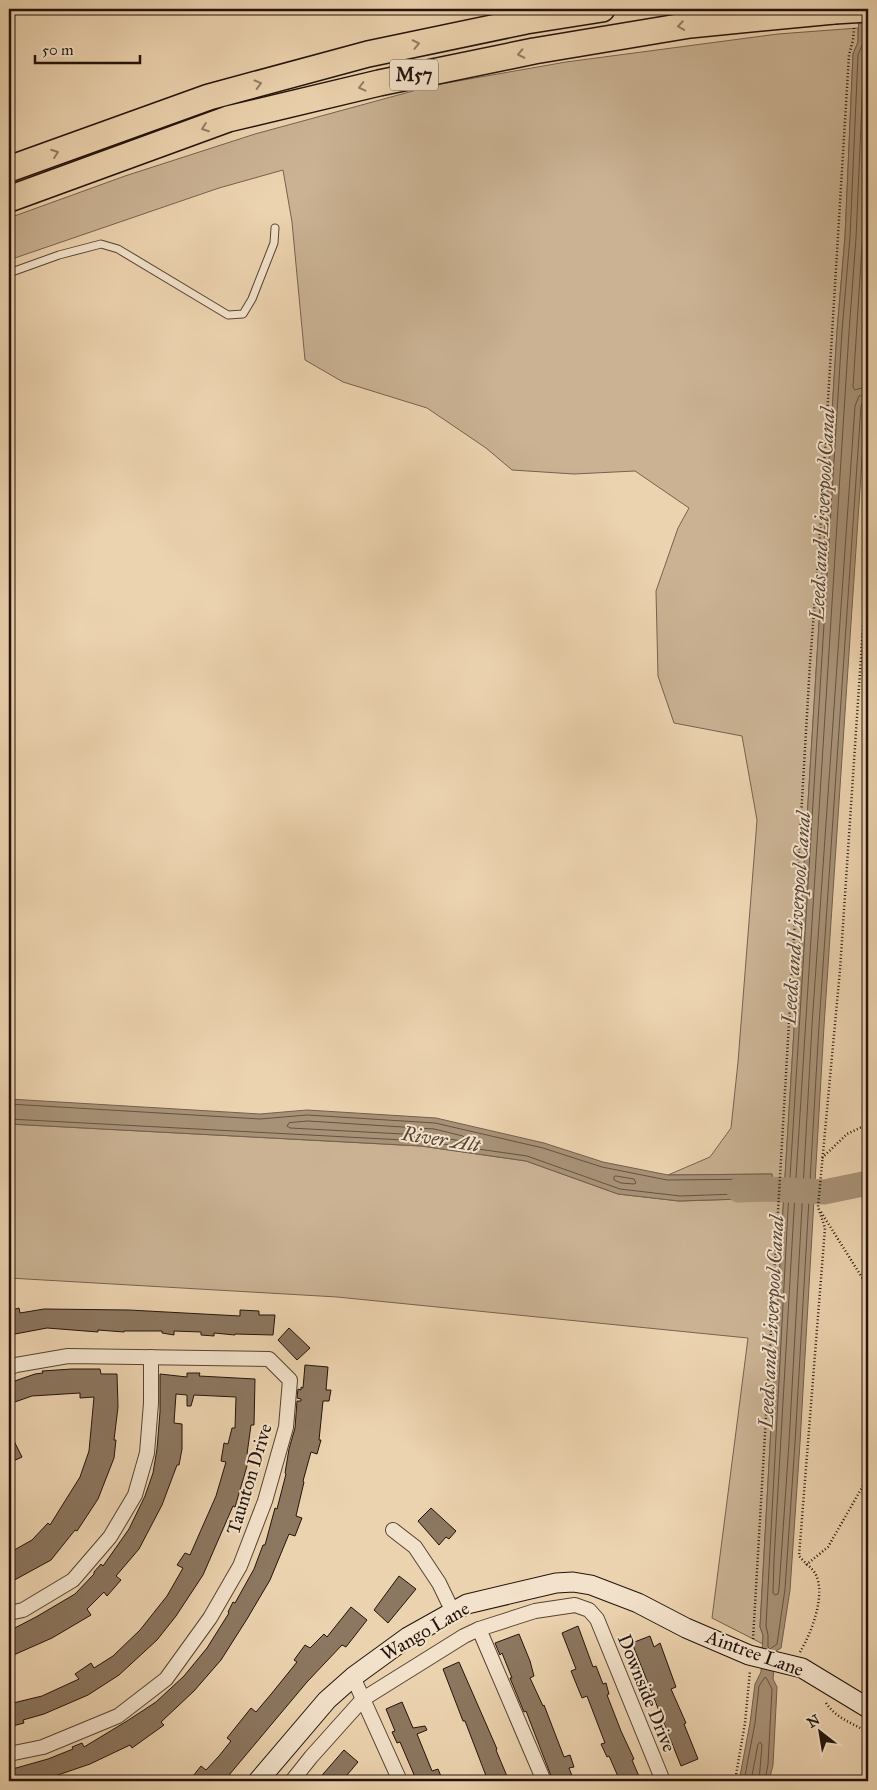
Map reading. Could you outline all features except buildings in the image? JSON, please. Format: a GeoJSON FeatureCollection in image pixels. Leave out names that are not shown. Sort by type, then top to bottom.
{"type":"FeatureCollection","features":[{"type":"Feature","properties":{"kind":"highway","name":"M57"},"geometry":{"type":"LineString","coordinates":[[9,169],[209,97],[368,54],[526,21],[602,9]]}},
{"type":"Feature","properties":{"kind":"highway","name":"M57"},"geometry":{"type":"LineString","coordinates":[[9,199],[228,119],[379,82],[534,51],[690,25],[852,15]]}},
{"type":"Feature","properties":{"kind":"main road","name":"Wango Lane"},"geometry":{"type":"LineString","coordinates":[[258,1781],[327,1700],[353,1676],[408,1637],[468,1604],[556,1583],[573,1582],[591,1585],[638,1603]]}},
{"type":"Feature","properties":{"kind":"main road","name":"Aintree Lane"},"geometry":{"type":"LineString","coordinates":[[638,1603],[686,1628],[737,1650],[802,1668],[868,1708]]}},
{"type":"Feature","properties":{"kind":"street","name":"Taunton Drive"},"geometry":{"type":"LineString","coordinates":[[9,1368],[16,1365],[68,1356],[268,1359],[290,1380],[286,1427],[265,1501],[240,1566],[210,1618],[166,1679],[118,1716],[43,1747],[9,1754]]}},
{"type":"Feature","properties":{"kind":"street"},"geometry":{"type":"LineString","coordinates":[[9,1613],[23,1610],[73,1580],[110,1537],[135,1495],[147,1453],[151,1404],[151,1357]]}},
{"type":"Feature","properties":{"kind":"street"},"geometry":{"type":"LineString","coordinates":[[393,1530],[415,1547],[439,1583],[453,1612]]}},
{"type":"Feature","properties":{"kind":"street","name":"Wango Lane"},"geometry":{"type":"LineString","coordinates":[[292,1781],[311,1756],[363,1698],[464,1636],[535,1612],[575,1605],[589,1610],[597,1619]]}},
{"type":"Feature","properties":{"kind":"street","name":"Downside Drive"},"geometry":{"type":"LineString","coordinates":[[597,1619],[663,1781]]}},
{"type":"Feature","properties":{"kind":"street"},"geometry":{"type":"LineString","coordinates":[[478,1630],[544,1781]]}},
{"type":"Feature","properties":{"kind":"street"},"geometry":{"type":"LineString","coordinates":[[353,1676],[400,1781]]}},
{"type":"Feature","properties":{"kind":"lane"},"geometry":{"type":"LineString","coordinates":[[9,273],[59,255],[101,244],[118,249],[228,315],[243,314],[252,299],[274,243],[274,228]]}},
{"type":"Feature","properties":{"kind":"path"},"geometry":{"type":"LineString","coordinates":[[759,1563],[776,1225],[782,1154],[810,663],[850,55],[853,40],[852,15]]}},
{"type":"Feature","properties":{"kind":"path"},"geometry":{"type":"LineString","coordinates":[[790,1664],[814,1625],[819,1595],[815,1574],[798,1556],[825,1228],[818,1207],[840,970],[862,636],[864,612],[868,606]]}},
{"type":"Feature","properties":{"kind":"path"},"geometry":{"type":"LineString","coordinates":[[862,636],[868,632]]}},
{"type":"Feature","properties":{"kind":"path"},"geometry":{"type":"LineString","coordinates":[[822,1158],[847,1134],[868,1124]]}},
{"type":"Feature","properties":{"kind":"path"},"geometry":{"type":"LineString","coordinates":[[818,1207],[868,1287]]}},
{"type":"Feature","properties":{"kind":"path"},"geometry":{"type":"LineString","coordinates":[[806,1565],[828,1547],[868,1477]]}},
{"type":"Feature","properties":{"kind":"path"},"geometry":{"type":"LineString","coordinates":[[868,1730],[868,1753]]}},
{"type":"Feature","properties":{"kind":"shaded area"},"geometry":{"type":"Polygon","coordinates":[[[858,28],[858,42],[853,54],[845,237],[837,331],[783,1209],[760,1627],[763,1635],[763,1644],[712,1618],[748,1338],[337,1297],[9,1278],[9,1124],[421,1146],[526,1161],[618,1194],[679,1201],[773,1198],[772,1174],[668,1175],[710,1157],[731,1128],[757,820],[742,736],[674,723],[658,676],[656,591],[678,528],[689,508],[635,471],[574,474],[512,470],[486,448],[427,408],[343,382],[305,360],[292,222],[283,170],[219,188],[9,260],[9,218],[125,176],[255,134],[435,85],[566,62],[778,34],[858,28]]]}},
{"type":"Feature","properties":{"kind":"water"},"geometry":{"type":"Polygon","coordinates":[[[859,9],[868,9],[868,370],[824,1026],[800,1443],[790,1590],[781,1648],[776,1651],[773,1679],[777,1687],[773,1765],[769,1781],[739,1781],[755,1684],[761,1672],[763,1635],[760,1627],[783,1209],[837,331],[845,237],[853,54],[858,42],[859,9]]]}},
{"type":"Feature","properties":{"kind":"water"},"geometry":{"type":"Polygon","coordinates":[[[9,1099],[260,1114],[307,1110],[436,1118],[544,1143],[603,1162],[668,1175],[772,1174],[773,1198],[679,1201],[618,1194],[526,1161],[421,1146],[9,1124],[9,1099]]]}},
{"type":"Feature","properties":{"kind":"waterway","name":"River Alt"},"geometry":{"type":"LineString","coordinates":[[739,1190],[769,1189],[824,1192],[868,1183]]}},
{"type":"Feature","properties":{"kind":"water label","name":"Leeds and Liverpool Canal"},"geometry":{"type":"Point","coordinates":[822,514]}},
{"type":"Feature","properties":{"kind":"water label","name":"Leeds and Liverpool Canal"},"geometry":{"type":"Point","coordinates":[796,918]}},
{"type":"Feature","properties":{"kind":"water label","name":"Leeds and Liverpool Canal"},"geometry":{"type":"Point","coordinates":[771,1322]}}]}
